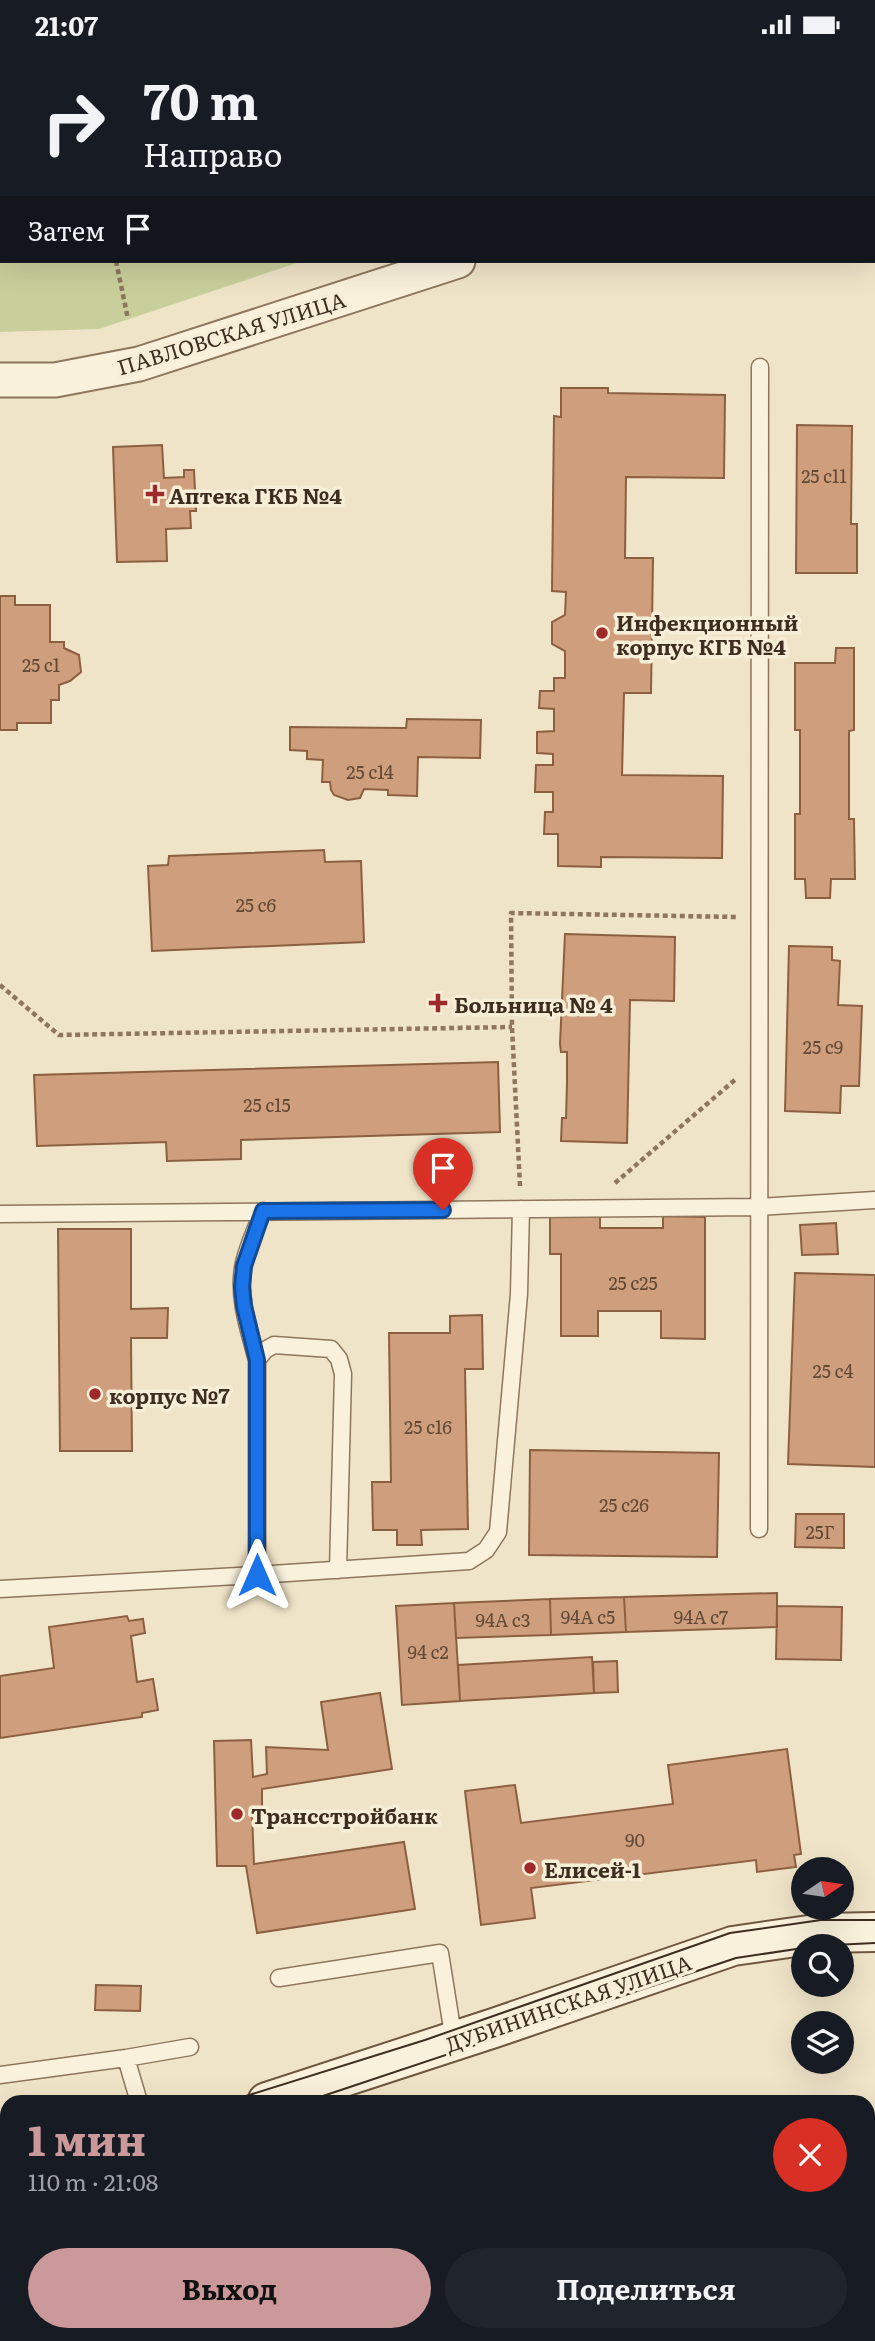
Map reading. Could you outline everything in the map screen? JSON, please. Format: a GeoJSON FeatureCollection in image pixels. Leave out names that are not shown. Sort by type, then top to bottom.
{"type":"FeatureCollection","features":[{"type":"Feature","properties":{"kind":"main road","name":"ДУБИНИНСКАЯ УЛИЦА"},"geometry":{"type":"LineString","coordinates":[[288,2095],[733,1946],[823,1933],[875,1932]]}},
{"type":"Feature","properties":{"kind":"street","name":"ПАВЛОВСКАЯ УЛИЦА"},"geometry":{"type":"LineString","coordinates":[[0,380],[55,380],[139,365],[452,263]]}},
{"type":"Feature","properties":{"kind":"lane"},"geometry":{"type":"LineString","coordinates":[[759,1528],[760,367]]}},
{"type":"Feature","properties":{"kind":"lane"},"geometry":{"type":"LineString","coordinates":[[0,1214],[759,1207],[875,1200]]}},
{"type":"Feature","properties":{"kind":"lane"},"geometry":{"type":"LineString","coordinates":[[0,1589],[469,1561],[486,1550],[498,1532],[519,1294],[521,1209]]}},
{"type":"Feature","properties":{"kind":"lane"},"geometry":{"type":"LineString","coordinates":[[257,1575],[257,1360],[242,1287],[244,1266],[263,1211]]}},
{"type":"Feature","properties":{"kind":"lane"},"geometry":{"type":"LineString","coordinates":[[257,1360],[265,1350],[274,1345],[331,1349],[339,1359],[343,1374],[338,1570]]}},
{"type":"Feature","properties":{"kind":"lane"},"geometry":{"type":"LineString","coordinates":[[279,1978],[440,1953],[454,2041]]}},
{"type":"Feature","properties":{"kind":"lane"},"geometry":{"type":"LineString","coordinates":[[0,2075],[190,2047]]}},
{"type":"Feature","properties":{"kind":"lane"},"geometry":{"type":"LineString","coordinates":[[126,2058],[137,2095]]}},
{"type":"Feature","properties":{"kind":"path"},"geometry":{"type":"LineString","coordinates":[[116,263],[128,319]]}},
{"type":"Feature","properties":{"kind":"path"},"geometry":{"type":"LineString","coordinates":[[521,1209],[512,1027],[511,913],[759,918]]}},
{"type":"Feature","properties":{"kind":"path"},"geometry":{"type":"LineString","coordinates":[[0,985],[59,1035],[512,1027]]}},
{"type":"Feature","properties":{"kind":"path"},"geometry":{"type":"LineString","coordinates":[[585,1209],[759,1059]]}},
{"type":"Feature","properties":{"kind":"green space"},"geometry":{"type":"Polygon","coordinates":[[[0,263],[297,263],[99,329],[0,332],[0,263]]]}},
{"type":"Feature","properties":{"kind":"building","name":"Инфекционный корпус КГБ №4"},"geometry":{"type":"Polygon","coordinates":[[[561,388],[608,388],[608,393],[725,395],[724,478],[626,477],[625,558],[653,558],[651,693],[624,693],[622,775],[723,776],[722,858],[601,857],[601,867],[558,866],[558,834],[544,834],[545,812],[553,812],[553,792],[535,792],[536,765],[553,765],[553,754],[537,753],[537,732],[554,731],[554,709],[539,708],[540,691],[554,691],[554,678],[565,678],[565,651],[552,644],[552,622],[565,615],[566,592],[552,591],[554,416],[561,417],[561,388]]]}},
{"type":"Feature","properties":{"kind":"building"},"geometry":{"type":"Polygon","coordinates":[[[797,425],[852,426],[851,524],[857,524],[857,573],[796,573],[797,425]]]}},
{"type":"Feature","properties":{"kind":"building","name":"Аптека ГКБ №4"},"geometry":{"type":"Polygon","coordinates":[[[162,445],[164,478],[184,477],[184,470],[194,470],[196,511],[190,511],[191,528],[166,529],[167,561],[117,562],[113,447],[162,445]]]}},
{"type":"Feature","properties":{"kind":"building"},"geometry":{"type":"Polygon","coordinates":[[[0,596],[15,596],[15,605],[50,605],[50,642],[64,642],[64,648],[79,655],[81,672],[70,681],[59,685],[59,700],[51,700],[51,723],[17,723],[17,730],[0,730],[0,596]]]}},
{"type":"Feature","properties":{"kind":"building"},"geometry":{"type":"Polygon","coordinates":[[[836,648],[854,648],[854,730],[849,731],[849,819],[854,819],[855,879],[831,879],[830,898],[806,898],[805,879],[795,879],[795,814],[800,814],[800,730],[795,730],[795,663],[835,663],[836,648]]]}},
{"type":"Feature","properties":{"kind":"building"},"geometry":{"type":"Polygon","coordinates":[[[407,719],[481,720],[480,758],[418,757],[417,796],[388,795],[388,790],[364,789],[360,798],[348,800],[334,795],[330,782],[322,782],[323,760],[307,759],[307,751],[290,750],[290,727],[406,728],[407,719]]]}},
{"type":"Feature","properties":{"kind":"building"},"geometry":{"type":"Polygon","coordinates":[[[324,850],[325,862],[361,861],[364,942],[152,951],[148,866],[168,865],[169,856],[324,850]]]}},
{"type":"Feature","properties":{"kind":"building"},"geometry":{"type":"Polygon","coordinates":[[[565,934],[675,937],[674,1001],[630,1000],[627,1143],[561,1141],[562,1118],[566,1118],[567,1083],[567,1052],[561,1052],[560,1044],[565,934]]]}},
{"type":"Feature","properties":{"kind":"building"},"geometry":{"type":"Polygon","coordinates":[[[789,946],[832,947],[832,960],[840,961],[838,1005],[862,1006],[859,1086],[841,1086],[840,1113],[785,1111],[789,946]]]}},
{"type":"Feature","properties":{"kind":"building"},"geometry":{"type":"Polygon","coordinates":[[[498,1062],[500,1132],[241,1140],[241,1159],[167,1161],[166,1142],[37,1146],[34,1075],[498,1062]]]}},
{"type":"Feature","properties":{"kind":"building"},"geometry":{"type":"Polygon","coordinates":[[[550,1216],[600,1216],[600,1228],[663,1228],[663,1216],[705,1217],[705,1339],[661,1338],[661,1311],[598,1311],[598,1336],[561,1336],[561,1254],[550,1254],[550,1216]]]}},
{"type":"Feature","properties":{"kind":"building"},"geometry":{"type":"Polygon","coordinates":[[[836,1223],[838,1254],[802,1255],[800,1225],[836,1223]]]}},
{"type":"Feature","properties":{"kind":"building","name":"корпус №7"},"geometry":{"type":"Polygon","coordinates":[[[58,1229],[131,1229],[131,1309],[168,1308],[167,1338],[131,1338],[132,1451],[60,1451],[58,1229]]]}},
{"type":"Feature","properties":{"kind":"building"},"geometry":{"type":"Polygon","coordinates":[[[795,1273],[875,1275],[875,1467],[788,1464],[795,1273]]]}},
{"type":"Feature","properties":{"kind":"building"},"geometry":{"type":"Polygon","coordinates":[[[482,1315],[483,1369],[465,1369],[468,1529],[421,1530],[422,1545],[397,1545],[397,1530],[373,1530],[372,1482],[391,1482],[389,1333],[450,1333],[450,1316],[482,1315]]]}},
{"type":"Feature","properties":{"kind":"building"},"geometry":{"type":"Polygon","coordinates":[[[530,1450],[719,1453],[717,1557],[529,1555],[530,1450]]]}},
{"type":"Feature","properties":{"kind":"building"},"geometry":{"type":"Polygon","coordinates":[[[796,1514],[844,1514],[844,1548],[795,1547],[796,1514]]]}},
{"type":"Feature","properties":{"kind":"building"},"geometry":{"type":"Polygon","coordinates":[[[777,1593],[777,1627],[626,1632],[624,1597],[777,1593]]]}},
{"type":"Feature","properties":{"kind":"building"},"geometry":{"type":"Polygon","coordinates":[[[624,1597],[626,1632],[551,1635],[550,1599],[624,1597]]]}},
{"type":"Feature","properties":{"kind":"building"},"geometry":{"type":"Polygon","coordinates":[[[550,1599],[551,1635],[456,1638],[454,1603],[550,1599]]]}},
{"type":"Feature","properties":{"kind":"building"},"geometry":{"type":"Polygon","coordinates":[[[454,1603],[460,1701],[402,1705],[396,1606],[454,1603]]]}},
{"type":"Feature","properties":{"kind":"building"},"geometry":{"type":"Polygon","coordinates":[[[777,1606],[842,1607],[841,1660],[776,1659],[777,1606]]]}},
{"type":"Feature","properties":{"kind":"building"},"geometry":{"type":"Polygon","coordinates":[[[127,1616],[129,1621],[143,1619],[145,1633],[131,1636],[137,1682],[153,1679],[158,1710],[142,1713],[142,1717],[0,1738],[0,1676],[54,1668],[49,1627],[127,1616]]]}},
{"type":"Feature","properties":{"kind":"building"},"geometry":{"type":"Polygon","coordinates":[[[592,1657],[594,1693],[460,1701],[458,1665],[592,1657]]]}},
{"type":"Feature","properties":{"kind":"building"},"geometry":{"type":"Polygon","coordinates":[[[617,1661],[618,1692],[594,1693],[593,1662],[617,1661]]]}},
{"type":"Feature","properties":{"kind":"building","name":"Трансстройбанк"},"geometry":{"type":"Polygon","coordinates":[[[380,1693],[392,1769],[262,1789],[262,1813],[252,1814],[254,1864],[404,1842],[415,1909],[257,1933],[246,1866],[217,1866],[214,1741],[251,1740],[253,1777],[267,1774],[266,1747],[328,1750],[321,1702],[380,1693]]]}},
{"type":"Feature","properties":{"kind":"building"},"geometry":{"type":"Polygon","coordinates":[[[787,1749],[801,1854],[791,1857],[791,1868],[757,1872],[756,1860],[531,1888],[535,1918],[481,1925],[465,1791],[515,1785],[521,1823],[673,1804],[668,1765],[787,1749]]]}},
{"type":"Feature","properties":{"kind":"building"},"geometry":{"type":"Polygon","coordinates":[[[96,1985],[141,1986],[140,2011],[95,2010],[96,1985]]]}},
{"type":"Feature","properties":{"kind":"tram line"},"geometry":{"type":"LineString","coordinates":[[249,2095],[425,2040],[730,1933],[821,1920],[875,1920]]}},
{"type":"Feature","properties":{"kind":"tram line"},"geometry":{"type":"LineString","coordinates":[[854,1944],[875,1943]]}},
{"type":"Feature","properties":{"kind":"tram line"},"geometry":{"type":"LineString","coordinates":[[326,2095],[736,1958],[791,1950]]}},
{"type":"Feature","properties":{"kind":"place","name":"Аптека ГКБ №4"},"geometry":{"type":"Point","coordinates":[155,494]}},
{"type":"Feature","properties":{"kind":"place","name":"Инфекционный корпус КГБ №4"},"geometry":{"type":"Point","coordinates":[602,633]}},
{"type":"Feature","properties":{"kind":"place","name":"Больница № 4"},"geometry":{"type":"Point","coordinates":[438,1003]}},
{"type":"Feature","properties":{"kind":"place","name":"корпус №7"},"geometry":{"type":"Point","coordinates":[95,1394]}},
{"type":"Feature","properties":{"kind":"place","name":"Трансстройбанк"},"geometry":{"type":"Point","coordinates":[237,1814]}},
{"type":"Feature","properties":{"kind":"place","name":"Елисей-1"},"geometry":{"type":"Point","coordinates":[530,1868]}},
{"type":"Feature","properties":{"kind":"route"},"geometry":{"type":"LineString","coordinates":[[257,1575],[257,1360],[242,1287],[244,1266],[263,1211],[443,1210]]}}]}
